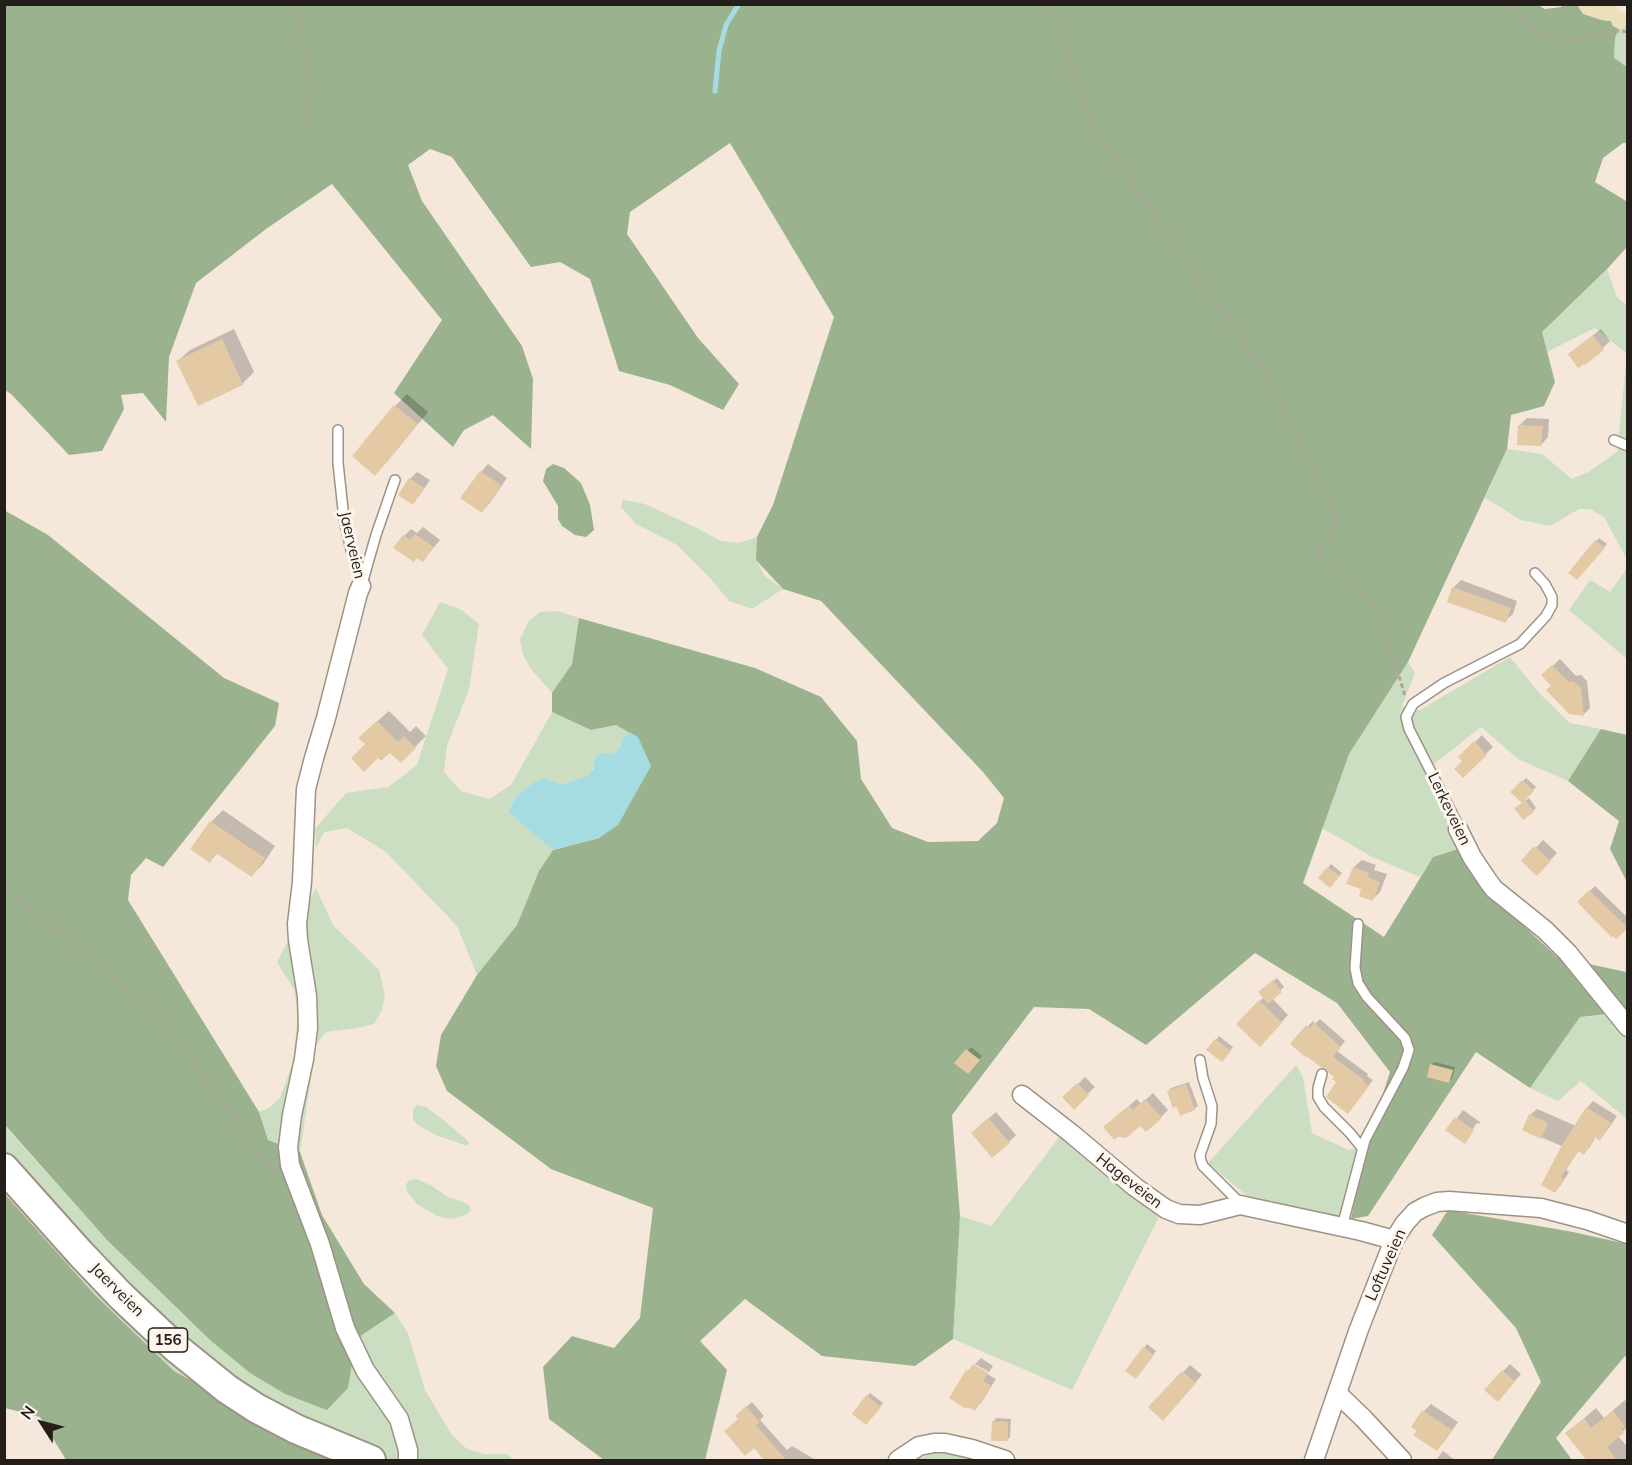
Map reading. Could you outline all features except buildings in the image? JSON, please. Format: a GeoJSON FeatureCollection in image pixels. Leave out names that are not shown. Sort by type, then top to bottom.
{"type":"FeatureCollection","features":[{"type":"Feature","properties":{"kind":"main road","name":"Jaerveien"},"geometry":{"type":"LineString","coordinates":[[4,1168],[121,1296],[175,1347],[227,1389],[256,1408],[296,1429],[371,1461]]}},
{"type":"Feature","properties":{"kind":"street"},"geometry":{"type":"LineString","coordinates":[[361,586],[306,789],[302,882],[297,924],[307,996],[308,1028],[288,1147],[290,1165],[320,1244],[345,1328],[365,1370],[399,1419],[408,1450],[408,1461]]}},
{"type":"Feature","properties":{"kind":"street","name":"Lerkeveien"},"geometry":{"type":"LineString","coordinates":[[1458,829],[1472,857],[1494,889],[1545,930],[1568,953],[1628,1027]]}},
{"type":"Feature","properties":{"kind":"street","name":"Hageveien"},"geometry":{"type":"LineString","coordinates":[[1022,1095],[1135,1187],[1166,1209],[1179,1214],[1200,1215],[1240,1205],[1394,1240]]}},
{"type":"Feature","properties":{"kind":"street","name":"Loftuveien"},"geometry":{"type":"LineString","coordinates":[[1314,1461],[1359,1329],[1394,1240],[1415,1212],[1437,1202],[1449,1201],[1541,1208],[1628,1234]]}},
{"type":"Feature","properties":{"kind":"street"},"geometry":{"type":"LineString","coordinates":[[1338,1394],[1364,1418],[1402,1461]]}},
{"type":"Feature","properties":{"kind":"street"},"geometry":{"type":"LineString","coordinates":[[898,1461],[919,1446],[934,1443],[972,1449],[1005,1461]]}},
{"type":"Feature","properties":{"kind":"lane","name":"Jaerveien"},"geometry":{"type":"LineString","coordinates":[[338,430],[338,463],[344,519],[351,550],[357,561],[361,586]]}},
{"type":"Feature","properties":{"kind":"lane"},"geometry":{"type":"LineString","coordinates":[[1614,440],[1628,446]]}},
{"type":"Feature","properties":{"kind":"lane","name":"Jaerveien"},"geometry":{"type":"LineString","coordinates":[[361,586],[395,480]]}},
{"type":"Feature","properties":{"kind":"lane"},"geometry":{"type":"LineString","coordinates":[[1409,711],[1418,701],[1444,683],[1520,644],[1551,609],[1552,597],[1535,573]]}},
{"type":"Feature","properties":{"kind":"lane","name":"Lerkeveien"},"geometry":{"type":"LineString","coordinates":[[1409,711],[1406,717],[1409,729],[1458,829]]}},
{"type":"Feature","properties":{"kind":"lane"},"geometry":{"type":"LineString","coordinates":[[1342,1227],[1362,1148],[1403,1068],[1409,1050],[1405,1038],[1358,983],[1355,968],[1358,924]]}},
{"type":"Feature","properties":{"kind":"lane"},"geometry":{"type":"LineString","coordinates":[[1200,1060],[1212,1106],[1211,1124],[1200,1155],[1201,1161],[1203,1166],[1240,1205]]}},
{"type":"Feature","properties":{"kind":"lane"},"geometry":{"type":"LineString","coordinates":[[1322,1074],[1318,1097],[1324,1107],[1362,1148]]}},
{"type":"Feature","properties":{"kind":"path"},"geometry":{"type":"LineString","coordinates":[[295,4],[306,52],[309,84],[305,125]]}},
{"type":"Feature","properties":{"kind":"path"},"geometry":{"type":"LineString","coordinates":[[1049,4],[1089,121],[1261,368],[1334,511],[1339,521],[1318,554],[1380,612],[1409,711]]}},
{"type":"Feature","properties":{"kind":"path"},"geometry":{"type":"LineString","coordinates":[[1511,4],[1531,28],[1560,38],[1583,41],[1592,33],[1628,32]]}},
{"type":"Feature","properties":{"kind":"path"},"geometry":{"type":"LineString","coordinates":[[4,891],[72,941],[164,1022],[274,1172]]}},
{"type":"Feature","properties":{"kind":"green space"},"geometry":{"type":"Polygon","coordinates":[[[1536,4],[1545,9],[1577,4],[1593,17],[1611,21],[1613,26],[1619,29],[1615,38],[1614,58],[1627,67],[1627,143],[1623,143],[1603,158],[1595,182],[1626,201],[1628,207],[1627,247],[1542,332],[1555,382],[1544,406],[1511,415],[1507,449],[1408,662],[1349,754],[1303,883],[1384,937],[1433,857],[1461,848],[1482,887],[1557,957],[1626,972],[1627,970],[1627,1012],[1580,1017],[1530,1088],[1476,1052],[1368,1216],[1351,1219],[1366,1146],[1390,1072],[1337,1003],[1255,953],[1146,1045],[1089,1009],[1034,1007],[952,1115],[960,1216],[953,1339],[915,1366],[822,1356],[745,1299],[700,1341],[727,1370],[705,1460],[604,1460],[549,1419],[543,1367],[572,1336],[614,1348],[640,1318],[653,1208],[551,1169],[447,1091],[436,1066],[441,1035],[477,975],[517,925],[539,871],[553,850],[599,838],[637,737],[616,725],[591,730],[552,712],[552,693],[572,664],[579,618],[755,668],[821,697],[857,741],[861,779],[892,828],[928,842],[978,841],[997,823],[1004,798],[983,772],[821,601],[783,589],[756,560],[757,537],[773,505],[834,317],[730,143],[630,212],[627,234],[698,338],[739,384],[723,410],[670,385],[619,371],[590,279],[560,262],[531,267],[452,157],[430,149],[408,165],[422,201],[522,346],[533,379],[531,449],[493,415],[464,430],[453,447],[394,393],[442,320],[332,184],[266,229],[196,283],[169,357],[166,422],[143,393],[121,395],[124,409],[102,451],[69,455],[5,390],[4,5],[1536,4]]]}},
{"type":"Feature","properties":{"kind":"green space"},"geometry":{"type":"Polygon","coordinates":[[[1627,27],[1627,67],[1614,58],[1615,38],[1619,29],[1627,27]]]}},
{"type":"Feature","properties":{"kind":"green space"},"geometry":{"type":"Polygon","coordinates":[[[1607,269],[1617,297],[1627,306],[1627,354],[1595,328],[1547,352],[1542,332],[1607,269]]]}},
{"type":"Feature","properties":{"kind":"green space"},"geometry":{"type":"Polygon","coordinates":[[[1627,354],[1627,554],[1625,556],[1604,517],[1590,509],[1579,509],[1550,526],[1521,520],[1485,498],[1507,449],[1542,454],[1572,479],[1588,472],[1617,452],[1627,354]]]}},
{"type":"Feature","properties":{"kind":"green space"},"geometry":{"type":"Polygon","coordinates":[[[553,464],[564,468],[581,483],[590,505],[594,530],[586,537],[575,535],[562,526],[558,519],[558,506],[543,481],[546,469],[553,464]]]}},
{"type":"Feature","properties":{"kind":"green space"},"geometry":{"type":"Polygon","coordinates":[[[623,500],[645,504],[721,541],[739,543],[757,537],[756,560],[765,576],[783,589],[752,609],[729,601],[677,545],[636,524],[621,507],[623,500]]]}},
{"type":"Feature","properties":{"kind":"green space"},"geometry":{"type":"Polygon","coordinates":[[[4,510],[48,535],[224,678],[279,703],[275,726],[163,867],[146,858],[131,875],[128,900],[259,1112],[268,1140],[300,1152],[322,1215],[364,1284],[395,1313],[356,1339],[348,1388],[327,1410],[285,1394],[250,1373],[211,1341],[107,1240],[5,1125],[4,510]]]}},
{"type":"Feature","properties":{"kind":"green space"},"geometry":{"type":"Polygon","coordinates":[[[1627,568],[1627,659],[1569,610],[1590,580],[1610,592],[1627,568]]]}},
{"type":"Feature","properties":{"kind":"green space"},"geometry":{"type":"Polygon","coordinates":[[[440,602],[462,610],[479,624],[469,689],[447,746],[444,772],[461,791],[489,799],[511,785],[552,712],[591,730],[616,725],[629,732],[613,754],[600,753],[588,776],[561,785],[546,778],[534,782],[516,797],[508,812],[553,850],[539,871],[517,925],[477,975],[457,926],[386,852],[347,828],[324,832],[316,848],[315,829],[346,793],[388,787],[417,765],[448,669],[422,635],[440,602]]]}},
{"type":"Feature","properties":{"kind":"green space"},"geometry":{"type":"Polygon","coordinates":[[[558,611],[579,618],[572,664],[552,693],[530,668],[523,655],[520,639],[529,621],[540,612],[558,611]]]}},
{"type":"Feature","properties":{"kind":"green space"},"geometry":{"type":"Polygon","coordinates":[[[1510,657],[1541,695],[1570,723],[1601,729],[1568,781],[1518,759],[1481,727],[1424,772],[1461,848],[1433,857],[1420,877],[1372,857],[1322,828],[1349,754],[1408,662],[1415,673],[1402,706],[1420,710],[1510,657]]]}},
{"type":"Feature","properties":{"kind":"green space"},"geometry":{"type":"Polygon","coordinates":[[[1601,729],[1627,735],[1627,882],[1610,849],[1619,821],[1568,781],[1601,729]]]}},
{"type":"Feature","properties":{"kind":"green space"},"geometry":{"type":"Polygon","coordinates":[[[316,888],[333,925],[379,970],[385,995],[382,1010],[374,1024],[326,1032],[316,1045],[300,1152],[268,1140],[259,1112],[269,1108],[280,1098],[293,1062],[298,1013],[294,990],[277,962],[316,888]]]}},
{"type":"Feature","properties":{"kind":"green space"},"geometry":{"type":"Polygon","coordinates":[[[1615,1014],[1627,1029],[1627,1119],[1581,1081],[1558,1101],[1530,1088],[1580,1017],[1615,1014]]]}},
{"type":"Feature","properties":{"kind":"green space"},"geometry":{"type":"Polygon","coordinates":[[[1296,1065],[1303,1077],[1312,1133],[1349,1150],[1366,1146],[1351,1219],[1254,1202],[1208,1163],[1296,1065]]]}},
{"type":"Feature","properties":{"kind":"green space"},"geometry":{"type":"Polygon","coordinates":[[[417,1105],[426,1107],[445,1121],[469,1142],[467,1146],[436,1135],[418,1125],[413,1120],[413,1109],[417,1105]]]}},
{"type":"Feature","properties":{"kind":"green space"},"geometry":{"type":"Polygon","coordinates":[[[4,1125],[107,1240],[211,1341],[250,1373],[285,1394],[356,1339],[395,1313],[408,1333],[425,1390],[452,1435],[467,1449],[484,1454],[506,1454],[515,1460],[335,1460],[174,1371],[95,1295],[5,1193],[4,1125]]]}},
{"type":"Feature","properties":{"kind":"green space"},"geometry":{"type":"Polygon","coordinates":[[[1061,1135],[1159,1217],[1072,1390],[953,1339],[960,1216],[991,1226],[1061,1135]]]}},
{"type":"Feature","properties":{"kind":"green space"},"geometry":{"type":"Polygon","coordinates":[[[417,1179],[448,1197],[470,1206],[471,1210],[466,1215],[451,1219],[437,1216],[417,1204],[407,1192],[406,1184],[410,1180],[417,1179]]]}},
{"type":"Feature","properties":{"kind":"green space"},"geometry":{"type":"Polygon","coordinates":[[[4,1193],[95,1295],[174,1371],[335,1460],[66,1460],[40,1417],[5,1408],[4,1193]]]}},
{"type":"Feature","properties":{"kind":"green space"},"geometry":{"type":"Polygon","coordinates":[[[1448,1210],[1627,1244],[1627,1357],[1625,1356],[1556,1438],[1572,1460],[1492,1460],[1541,1382],[1516,1328],[1432,1235],[1448,1210]]]}},
{"type":"Feature","properties":{"kind":"green space"},"geometry":{"type":"Polygon","coordinates":[[[938,1451],[968,1457],[979,1460],[916,1460],[938,1451]]]}},
{"type":"Feature","properties":{"kind":"sand"},"geometry":{"type":"Polygon","coordinates":[[[1577,5],[1615,5],[1627,15],[1627,27],[1619,29],[1613,26],[1611,21],[1583,14],[1577,5]]]}},
{"type":"Feature","properties":{"kind":"water"},"geometry":{"type":"Polygon","coordinates":[[[629,732],[638,737],[651,766],[618,825],[599,838],[553,850],[508,812],[516,797],[534,782],[546,778],[561,785],[588,776],[594,768],[594,760],[600,753],[613,754],[629,732]]]}},
{"type":"Feature","properties":{"kind":"waterway"},"geometry":{"type":"LineString","coordinates":[[715,91],[719,51],[726,25],[739,4]]}}]}
